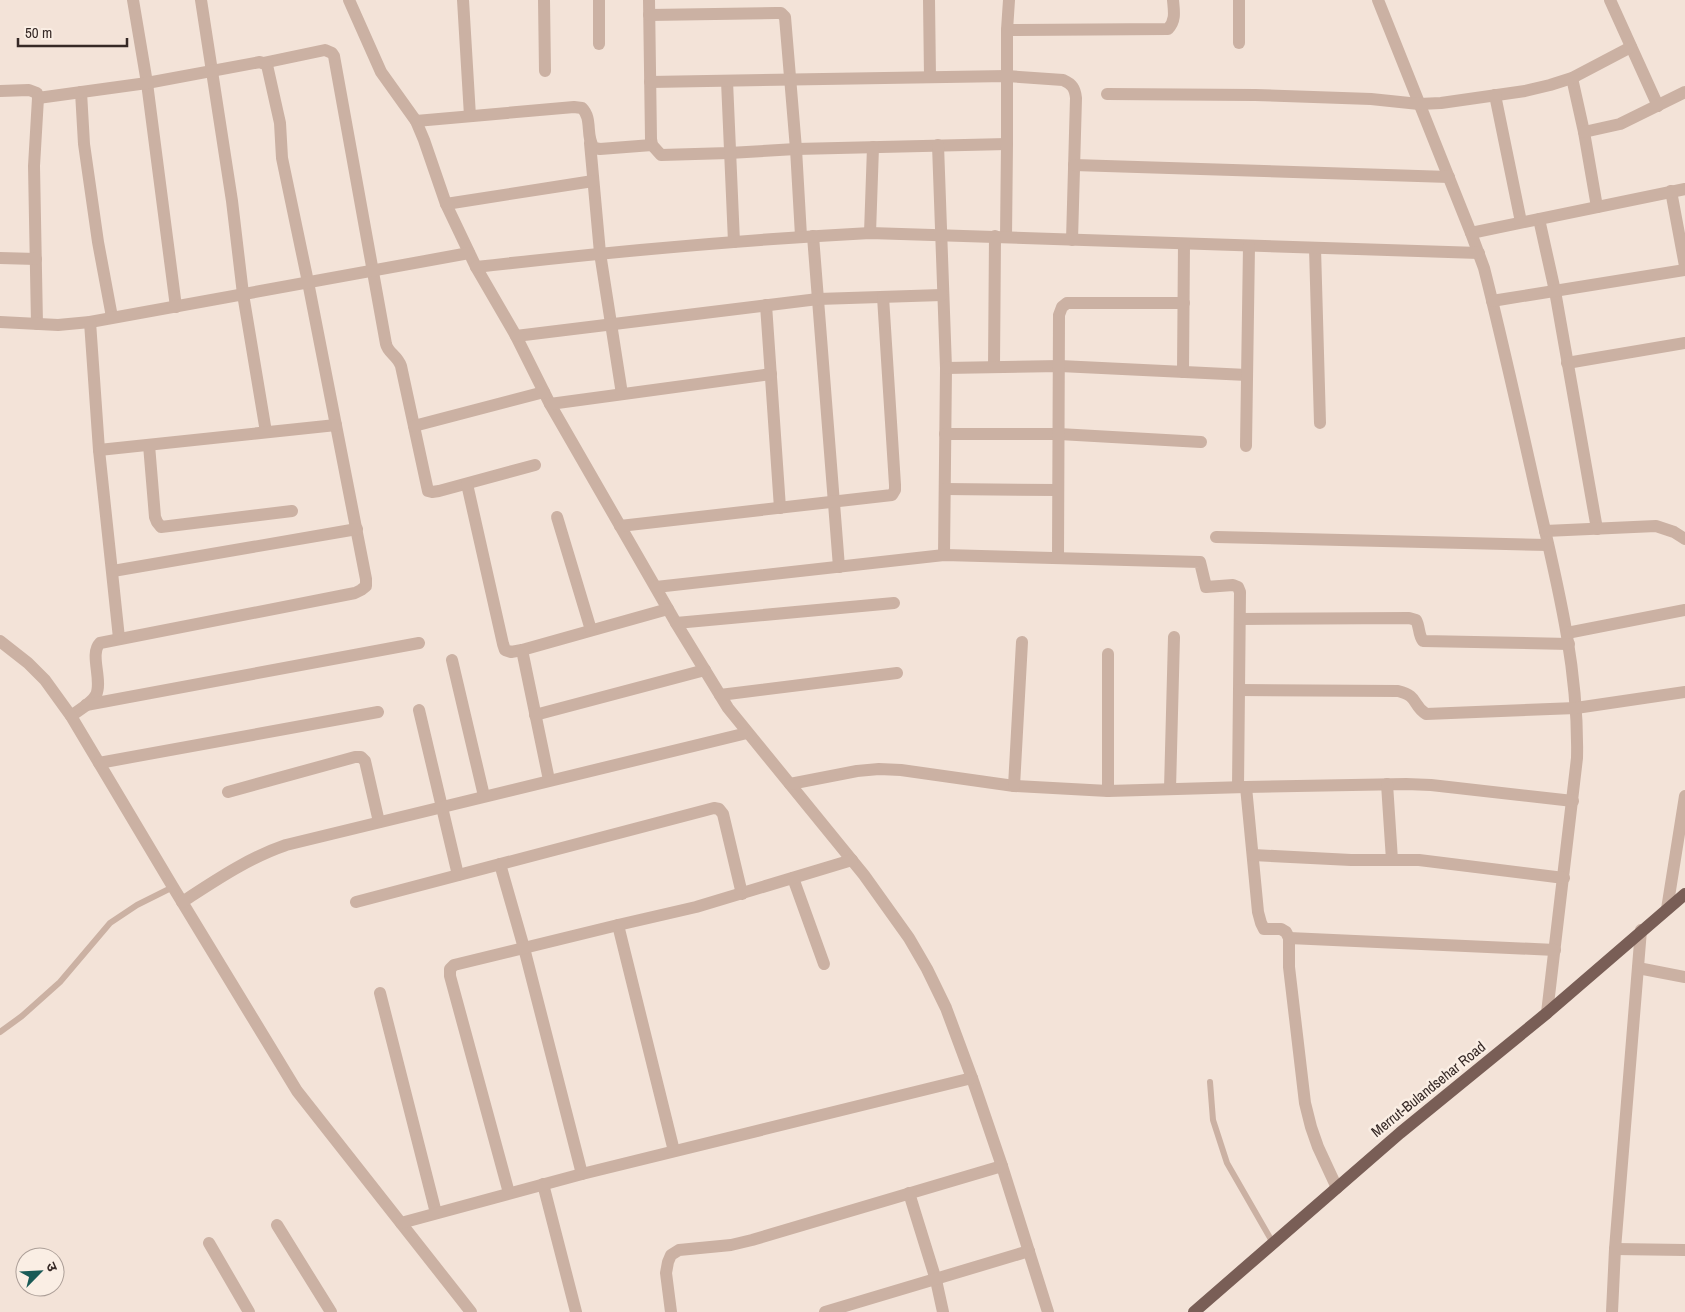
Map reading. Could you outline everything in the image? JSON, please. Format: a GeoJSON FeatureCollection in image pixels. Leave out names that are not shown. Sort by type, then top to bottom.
{"type":"FeatureCollection","features":[{"type":"Feature","properties":{"kind":"main road","name":"Merrut-Bulandsehar Road"},"geometry":{"type":"LineString","coordinates":[[1194,1312],[1400,1133],[1547,1013],[1685,894]]}},
{"type":"Feature","properties":{"kind":"street"},"geometry":{"type":"LineString","coordinates":[[133,0],[147,83],[176,307]]}},
{"type":"Feature","properties":{"kind":"street"},"geometry":{"type":"LineString","coordinates":[[201,0],[266,432]]}},
{"type":"Feature","properties":{"kind":"street"},"geometry":{"type":"LineString","coordinates":[[349,0],[381,72],[416,121],[446,204],[476,267],[516,336],[550,404],[676,623],[728,708],[852,860],[909,938],[927,969],[946,1008],[972,1078],[1048,1312]]}},
{"type":"Feature","properties":{"kind":"street"},"geometry":{"type":"LineString","coordinates":[[463,0],[470,116]]}},
{"type":"Feature","properties":{"kind":"street"},"geometry":{"type":"LineString","coordinates":[[544,0],[545,71]]}},
{"type":"Feature","properties":{"kind":"street"},"geometry":{"type":"LineString","coordinates":[[599,44],[600,0]]}},
{"type":"Feature","properties":{"kind":"street"},"geometry":{"type":"LineString","coordinates":[[649,0],[652,144],[661,155],[796,149],[1007,144]]}},
{"type":"Feature","properties":{"kind":"street"},"geometry":{"type":"LineString","coordinates":[[929,0],[930,77]]}},
{"type":"Feature","properties":{"kind":"street"},"geometry":{"type":"LineString","coordinates":[[994,367],[1000,236],[1007,144],[1007,30],[1009,0]]}},
{"type":"Feature","properties":{"kind":"street"},"geometry":{"type":"LineString","coordinates":[[1007,30],[1168,29],[1174,18],[1173,0]]}},
{"type":"Feature","properties":{"kind":"street"},"geometry":{"type":"LineString","coordinates":[[1239,0],[1239,43]]}},
{"type":"Feature","properties":{"kind":"street"},"geometry":{"type":"LineString","coordinates":[[1378,0],[1479,253],[1492,301],[1568,639],[1576,708],[1577,758],[1547,1013]]}},
{"type":"Feature","properties":{"kind":"street"},"geometry":{"type":"LineString","coordinates":[[1613,1],[1631,47],[1658,106]]}},
{"type":"Feature","properties":{"kind":"street"},"geometry":{"type":"LineString","coordinates":[[649,15],[781,13],[785,17],[796,149],[807,236],[818,299],[839,567]]}},
{"type":"Feature","properties":{"kind":"street"},"geometry":{"type":"LineString","coordinates":[[1108,94],[1255,95],[1371,99],[1419,104],[1441,104],[1533,89],[1572,78],[1631,47]]}},
{"type":"Feature","properties":{"kind":"street"},"geometry":{"type":"LineString","coordinates":[[38,98],[147,83],[325,50],[332,53],[336,65],[386,344],[389,351],[399,361],[428,491],[432,492],[467,484],[535,465]]}},
{"type":"Feature","properties":{"kind":"street"},"geometry":{"type":"LineString","coordinates":[[71,716],[96,696],[95,650],[104,641],[361,590],[366,586],[357,529],[282,158],[280,123],[269,68],[263,63]]}},
{"type":"Feature","properties":{"kind":"street"},"geometry":{"type":"LineString","coordinates":[[650,82],[1007,76],[1063,80],[1071,84],[1075,90],[1076,98],[1072,240]]}},
{"type":"Feature","properties":{"kind":"street"},"geometry":{"type":"LineString","coordinates":[[1572,78],[1584,132],[1597,207]]}},
{"type":"Feature","properties":{"kind":"street"},"geometry":{"type":"LineString","coordinates":[[727,81],[734,242]]}},
{"type":"Feature","properties":{"kind":"street"},"geometry":{"type":"LineString","coordinates":[[0,91],[29,90],[37,93],[38,98],[34,166],[37,324]]}},
{"type":"Feature","properties":{"kind":"street"},"geometry":{"type":"LineString","coordinates":[[81,92],[84,144],[112,317]]}},
{"type":"Feature","properties":{"kind":"street"},"geometry":{"type":"LineString","coordinates":[[1584,132],[1620,124],[1685,92]]}},
{"type":"Feature","properties":{"kind":"street"},"geometry":{"type":"LineString","coordinates":[[1495,95],[1521,222]]}},
{"type":"Feature","properties":{"kind":"street"},"geometry":{"type":"LineString","coordinates":[[416,121],[574,107],[582,108],[588,113],[600,253],[622,394]]}},
{"type":"Feature","properties":{"kind":"street"},"geometry":{"type":"LineString","coordinates":[[590,143],[594,148],[600,149],[652,144]]}},
{"type":"Feature","properties":{"kind":"street"},"geometry":{"type":"LineString","coordinates":[[938,146],[946,368],[944,555]]}},
{"type":"Feature","properties":{"kind":"street"},"geometry":{"type":"LineString","coordinates":[[870,233],[873,147]]}},
{"type":"Feature","properties":{"kind":"street"},"geometry":{"type":"LineString","coordinates":[[1074,164],[1449,177]]}},
{"type":"Feature","properties":{"kind":"street"},"geometry":{"type":"LineString","coordinates":[[446,204],[593,181]]}},
{"type":"Feature","properties":{"kind":"street"},"geometry":{"type":"LineString","coordinates":[[1471,232],[1685,189]]}},
{"type":"Feature","properties":{"kind":"street"},"geometry":{"type":"LineString","coordinates":[[1671,191],[1685,266]]}},
{"type":"Feature","properties":{"kind":"street"},"geometry":{"type":"LineString","coordinates":[[1539,219],[1554,291],[1597,529]]}},
{"type":"Feature","properties":{"kind":"street"},"geometry":{"type":"LineString","coordinates":[[476,267],[600,253],[807,236],[870,233],[1479,253]]}},
{"type":"Feature","properties":{"kind":"street"},"geometry":{"type":"LineString","coordinates":[[1183,372],[1184,244]]}},
{"type":"Feature","properties":{"kind":"street"},"geometry":{"type":"LineString","coordinates":[[1246,446],[1249,246]]}},
{"type":"Feature","properties":{"kind":"street"},"geometry":{"type":"LineString","coordinates":[[1315,248],[1320,424]]}},
{"type":"Feature","properties":{"kind":"street"},"geometry":{"type":"LineString","coordinates":[[0,322],[58,325],[90,322],[469,253]]}},
{"type":"Feature","properties":{"kind":"street"},"geometry":{"type":"LineString","coordinates":[[0,258],[36,259]]}},
{"type":"Feature","properties":{"kind":"street"},"geometry":{"type":"LineString","coordinates":[[1492,301],[1685,270]]}},
{"type":"Feature","properties":{"kind":"street"},"geometry":{"type":"LineString","coordinates":[[516,336],[818,299],[942,295]]}},
{"type":"Feature","properties":{"kind":"street"},"geometry":{"type":"LineString","coordinates":[[620,526],[892,495],[895,490],[884,297]]}},
{"type":"Feature","properties":{"kind":"street"},"geometry":{"type":"LineString","coordinates":[[1058,557],[1059,315],[1062,306],[1067,303],[1184,303]]}},
{"type":"Feature","properties":{"kind":"street"},"geometry":{"type":"LineString","coordinates":[[766,306],[780,508]]}},
{"type":"Feature","properties":{"kind":"street"},"geometry":{"type":"LineString","coordinates":[[90,322],[99,450],[120,638]]}},
{"type":"Feature","properties":{"kind":"street"},"geometry":{"type":"LineString","coordinates":[[1567,362],[1685,343]]}},
{"type":"Feature","properties":{"kind":"street"},"geometry":{"type":"LineString","coordinates":[[946,368],[1060,366],[1247,375]]}},
{"type":"Feature","properties":{"kind":"street"},"geometry":{"type":"LineString","coordinates":[[550,404],[771,374]]}},
{"type":"Feature","properties":{"kind":"street"},"geometry":{"type":"LineString","coordinates":[[414,426],[544,392]]}},
{"type":"Feature","properties":{"kind":"street"},"geometry":{"type":"LineString","coordinates":[[99,450],[336,424]]}},
{"type":"Feature","properties":{"kind":"street"},"geometry":{"type":"LineString","coordinates":[[945,434],[1059,434],[1201,442]]}},
{"type":"Feature","properties":{"kind":"street"},"geometry":{"type":"LineString","coordinates":[[148,445],[155,517],[161,527],[292,510]]}},
{"type":"Feature","properties":{"kind":"street"},"geometry":{"type":"LineString","coordinates":[[467,484],[505,650],[511,652],[522,650],[668,609]]}},
{"type":"Feature","properties":{"kind":"street"},"geometry":{"type":"LineString","coordinates":[[944,489],[1058,490]]}},
{"type":"Feature","properties":{"kind":"street"},"geometry":{"type":"LineString","coordinates":[[557,516],[591,630]]}},
{"type":"Feature","properties":{"kind":"street"},"geometry":{"type":"LineString","coordinates":[[1545,531],[1656,526],[1674,532],[1685,539]]}},
{"type":"Feature","properties":{"kind":"street"},"geometry":{"type":"LineString","coordinates":[[113,570],[357,529]]}},
{"type":"Feature","properties":{"kind":"street"},"geometry":{"type":"LineString","coordinates":[[1216,537],[1548,545]]}},
{"type":"Feature","properties":{"kind":"street"},"geometry":{"type":"LineString","coordinates":[[656,587],[944,555],[1200,562],[1206,587],[1233,585],[1238,587],[1241,600],[1239,690],[1242,787],[1261,923],[1264,929],[1281,929],[1286,932],[1289,938],[1289,967],[1305,1103],[1313,1133],[1337,1188]]}},
{"type":"Feature","properties":{"kind":"street"},"geometry":{"type":"LineString","coordinates":[[676,623],[894,603]]}},
{"type":"Feature","properties":{"kind":"street"},"geometry":{"type":"LineString","coordinates":[[1241,619],[1409,618],[1416,620],[1419,627],[1419,635],[1423,641],[1568,639],[1685,610]]}},
{"type":"Feature","properties":{"kind":"street"},"geometry":{"type":"LineString","coordinates":[[1170,789],[1174,636]]}},
{"type":"Feature","properties":{"kind":"street"},"geometry":{"type":"LineString","coordinates":[[0,641],[28,663],[45,680],[71,716],[297,1091],[401,1224],[464,1310]]}},
{"type":"Feature","properties":{"kind":"street"},"geometry":{"type":"LineString","coordinates":[[1014,786],[1022,642]]}},
{"type":"Feature","properties":{"kind":"street"},"geometry":{"type":"LineString","coordinates":[[86,705],[419,643]]}},
{"type":"Feature","properties":{"kind":"street"},"geometry":{"type":"LineString","coordinates":[[522,650],[549,780]]}},
{"type":"Feature","properties":{"kind":"street"},"geometry":{"type":"LineString","coordinates":[[1108,654],[1108,791]]}},
{"type":"Feature","properties":{"kind":"street"},"geometry":{"type":"LineString","coordinates":[[452,660],[484,796]]}},
{"type":"Feature","properties":{"kind":"street"},"geometry":{"type":"LineString","coordinates":[[535,715],[705,670]]}},
{"type":"Feature","properties":{"kind":"street"},"geometry":{"type":"LineString","coordinates":[[720,695],[897,673]]}},
{"type":"Feature","properties":{"kind":"street"},"geometry":{"type":"LineString","coordinates":[[1239,690],[1398,691],[1413,697],[1421,711],[1426,714],[1576,708],[1685,692]]}},
{"type":"Feature","properties":{"kind":"street"},"geometry":{"type":"LineString","coordinates":[[420,710],[458,875]]}},
{"type":"Feature","properties":{"kind":"street"},"geometry":{"type":"LineString","coordinates":[[99,763],[378,712]]}},
{"type":"Feature","properties":{"kind":"street"},"geometry":{"type":"LineString","coordinates":[[182,902],[259,855],[286,845],[747,733]]}},
{"type":"Feature","properties":{"kind":"street"},"geometry":{"type":"LineString","coordinates":[[228,792],[355,757],[361,758],[365,761],[379,822]]}},
{"type":"Feature","properties":{"kind":"street"},"geometry":{"type":"LineString","coordinates":[[790,784],[858,770],[879,769],[901,770],[1014,786],[1108,791],[1387,784],[1431,785],[1573,801]]}},
{"type":"Feature","properties":{"kind":"street"},"geometry":{"type":"LineString","coordinates":[[1387,784],[1392,860]]}},
{"type":"Feature","properties":{"kind":"street"},"geometry":{"type":"LineString","coordinates":[[1667,909],[1685,796]]}},
{"type":"Feature","properties":{"kind":"street"},"geometry":{"type":"LineString","coordinates":[[356,902],[714,808],[719,809],[722,814],[742,894]]}},
{"type":"Feature","properties":{"kind":"street"},"geometry":{"type":"LineString","coordinates":[[1253,855],[1449,863],[1564,878]]}},
{"type":"Feature","properties":{"kind":"street"},"geometry":{"type":"LineString","coordinates":[[509,1193],[450,976],[450,969],[454,965],[696,907],[852,860]]}},
{"type":"Feature","properties":{"kind":"street"},"geometry":{"type":"LineString","coordinates":[[500,864],[524,948],[582,1174]]}},
{"type":"Feature","properties":{"kind":"street"},"geometry":{"type":"LineString","coordinates":[[793,878],[824,964]]}},
{"type":"Feature","properties":{"kind":"street"},"geometry":{"type":"LineString","coordinates":[[618,925],[674,1151]]}},
{"type":"Feature","properties":{"kind":"street"},"geometry":{"type":"LineString","coordinates":[[1612,1312],[1615,1249],[1641,930]]}},
{"type":"Feature","properties":{"kind":"street"},"geometry":{"type":"LineString","coordinates":[[1289,938],[1555,950]]}},
{"type":"Feature","properties":{"kind":"street"},"geometry":{"type":"LineString","coordinates":[[1638,968],[1685,977]]}},
{"type":"Feature","properties":{"kind":"street"},"geometry":{"type":"LineString","coordinates":[[380,993],[436,1214]]}},
{"type":"Feature","properties":{"kind":"street"},"geometry":{"type":"LineString","coordinates":[[401,1224],[542,1184],[972,1078]]}},
{"type":"Feature","properties":{"kind":"street"},"geometry":{"type":"LineString","coordinates":[[672,1312],[666,1273],[671,1256],[678,1250],[731,1245],[752,1240],[1002,1166]]}},
{"type":"Feature","properties":{"kind":"street"},"geometry":{"type":"LineString","coordinates":[[542,1184],[576,1312]]}},
{"type":"Feature","properties":{"kind":"street"},"geometry":{"type":"LineString","coordinates":[[909,1193],[936,1280],[943,1312]]}},
{"type":"Feature","properties":{"kind":"street"},"geometry":{"type":"LineString","coordinates":[[277,1225],[331,1312]]}},
{"type":"Feature","properties":{"kind":"street"},"geometry":{"type":"LineString","coordinates":[[209,1243],[249,1312]]}},
{"type":"Feature","properties":{"kind":"street"},"geometry":{"type":"LineString","coordinates":[[1615,1249],[1685,1250]]}},
{"type":"Feature","properties":{"kind":"street"},"geometry":{"type":"LineString","coordinates":[[825,1312],[1029,1252]]}},
{"type":"Feature","properties":{"kind":"lane"},"geometry":{"type":"LineString","coordinates":[[0,1032],[22,1016],[60,982],[110,923],[137,905],[173,887]]}},
{"type":"Feature","properties":{"kind":"lane"},"geometry":{"type":"LineString","coordinates":[[1210,1082],[1214,1120],[1227,1163],[1273,1243]]}}]}
